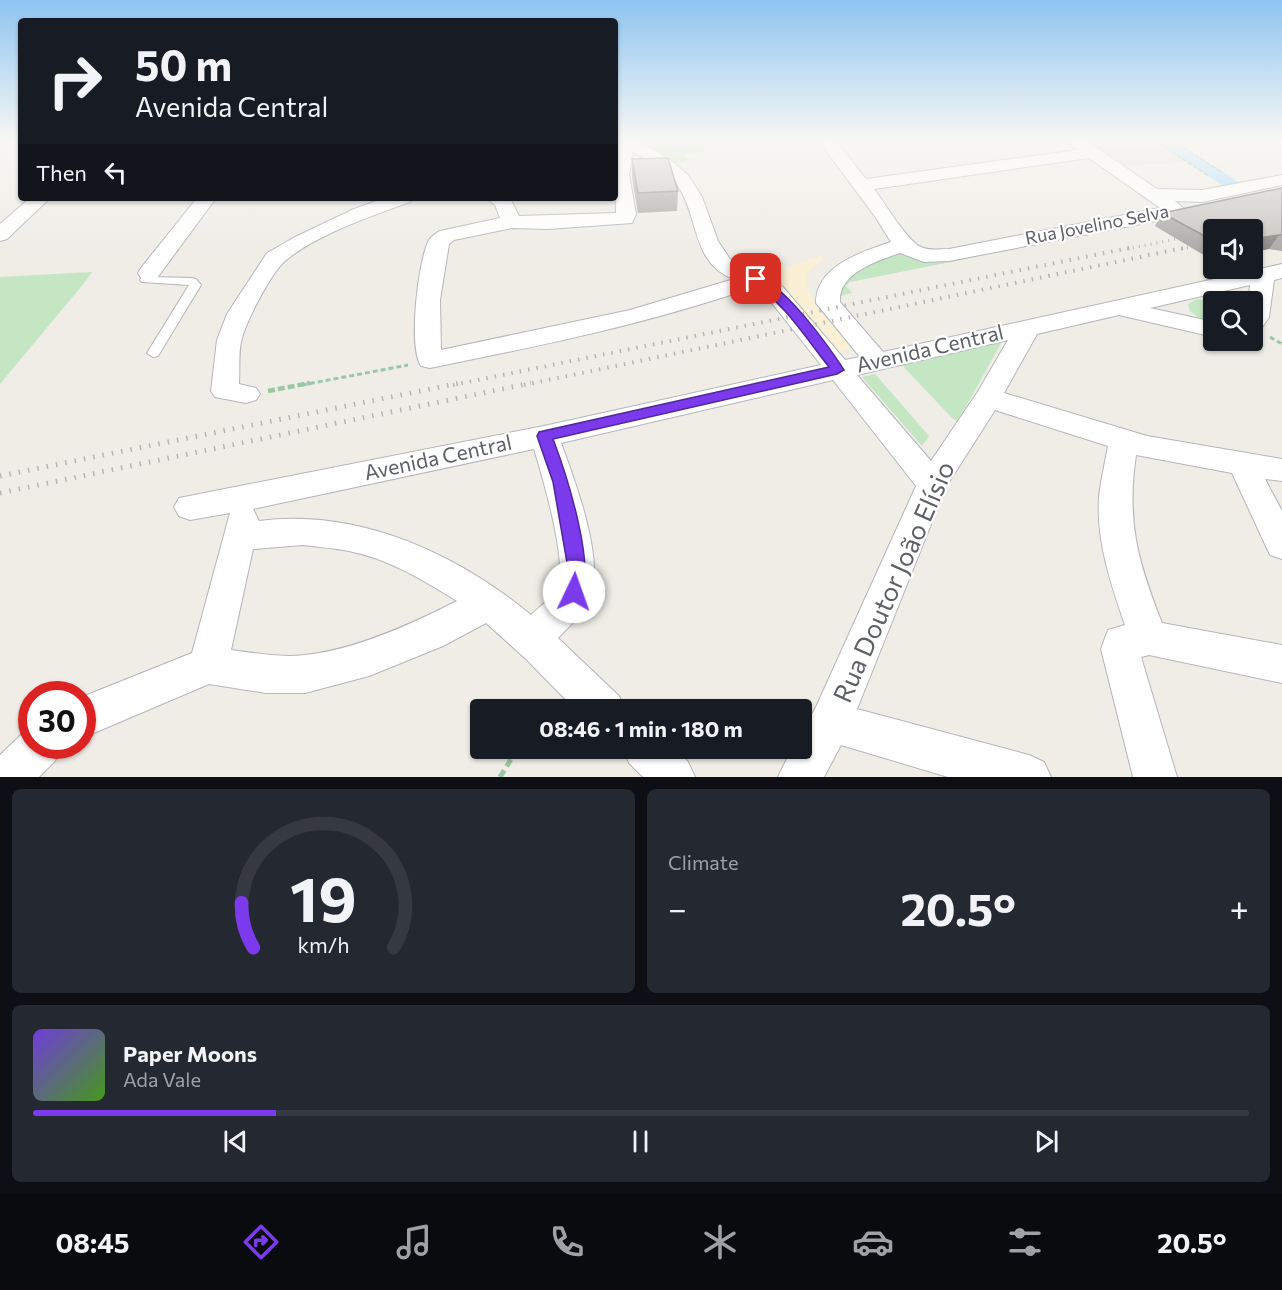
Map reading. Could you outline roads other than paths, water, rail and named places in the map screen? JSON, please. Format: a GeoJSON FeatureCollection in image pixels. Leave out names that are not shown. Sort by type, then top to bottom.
{"type":"FeatureCollection","features":[{"type":"Feature","properties":{"kind":"street"},"geometry":{"type":"LineString","coordinates":[[620,177],[627,214],[625,219],[548,224],[512,222],[447,235],[439,241],[435,253],[427,324],[427,348],[430,360],[633,318],[708,297],[756,279]]}},
{"type":"Feature","properties":{"kind":"street"},"geometry":{"type":"LineString","coordinates":[[681,177],[693,195],[706,236],[722,263],[729,270],[756,279],[775,292],[932,484]]}},
{"type":"Feature","properties":{"kind":"street"},"geometry":{"type":"LineString","coordinates":[[856,177],[903,245],[860,261],[843,273],[829,287],[826,295],[828,303],[877,361]]}},
{"type":"Feature","properties":{"kind":"street"},"geometry":{"type":"LineString","coordinates":[[862,185],[917,177]]}},
{"type":"Feature","properties":{"kind":"street","name":"Rua Jovelino Selva"},"geometry":{"type":"LineString","coordinates":[[903,245],[916,254],[949,255],[1177,211],[1127,177]]}},
{"type":"Feature","properties":{"kind":"street"},"geometry":{"type":"LineString","coordinates":[[1150,193],[1192,197],[1282,180]]}},
{"type":"Feature","properties":{"kind":"street"},"geometry":{"type":"LineString","coordinates":[[0,235],[38,201]]}},
{"type":"Feature","properties":{"kind":"street"},"geometry":{"type":"LineString","coordinates":[[149,273],[205,201]]}},
{"type":"Feature","properties":{"kind":"street"},"geometry":{"type":"LineString","coordinates":[[246,394],[225,391],[229,340],[239,314],[275,258],[303,241],[351,218],[395,201]]}},
{"type":"Feature","properties":{"kind":"street"},"geometry":{"type":"LineString","coordinates":[[501,201],[512,222]]}},
{"type":"Feature","properties":{"kind":"street"},"geometry":{"type":"LineString","coordinates":[[1263,300],[1275,276]]}},
{"type":"Feature","properties":{"kind":"street","name":"Avenida Central"},"geometry":{"type":"LineString","coordinates":[[190,507],[249,498],[544,436],[1028,327],[1198,290],[1275,276]]}},
{"type":"Feature","properties":{"kind":"street"},"geometry":{"type":"LineString","coordinates":[[1198,290],[1203,292]]}},
{"type":"Feature","properties":{"kind":"street"},"geometry":{"type":"LineString","coordinates":[[1118,308],[1203,327]]}},
{"type":"Feature","properties":{"kind":"street","name":"Rua Doutor João Elísio"},"geometry":{"type":"LineString","coordinates":[[800,777],[831,722],[932,484],[988,398],[1028,327]]}},
{"type":"Feature","properties":{"kind":"street"},"geometry":{"type":"LineString","coordinates":[[988,398],[1124,440],[1282,470]]}},
{"type":"Feature","properties":{"kind":"street"},"geometry":{"type":"LineString","coordinates":[[532,638],[574,592],[578,574],[561,482],[544,436]]}},
{"type":"Feature","properties":{"kind":"street"},"geometry":{"type":"LineString","coordinates":[[1124,440],[1115,502],[1117,535],[1143,639]]}},
{"type":"Feature","properties":{"kind":"street"},"geometry":{"type":"LineString","coordinates":[[1243,464],[1282,545]]}},
{"type":"Feature","properties":{"kind":"street"},"geometry":{"type":"LineString","coordinates":[[208,665],[249,498]]}},
{"type":"Feature","properties":{"kind":"street"},"geometry":{"type":"LineString","coordinates":[[239,537],[300,531],[358,539],[404,552],[442,571],[489,603],[532,638],[594,699]]}},
{"type":"Feature","properties":{"kind":"street"},"geometry":{"type":"LineString","coordinates":[[96,712],[208,665],[266,674],[305,674],[369,658],[430,634],[489,603]]}},
{"type":"Feature","properties":{"kind":"street"},"geometry":{"type":"LineString","coordinates":[[1155,777],[1120,649],[1121,643],[1143,639],[1282,664]]}},
{"type":"Feature","properties":{"kind":"street"},"geometry":{"type":"LineString","coordinates":[[831,722],[952,758],[1029,777]]}},
{"type":"Feature","properties":{"kind":"street"},"geometry":{"type":"LineString","coordinates":[[8,777],[27,759]]}},
{"type":"Feature","properties":{"kind":"street"},"geometry":{"type":"LineString","coordinates":[[655,759],[673,777]]}},
{"type":"Feature","properties":{"kind":"lane"},"geometry":{"type":"LineString","coordinates":[[149,273],[146,280],[192,281],[195,285],[153,353]]}},
{"type":"Feature","properties":{"kind":"waterway"},"geometry":{"type":"LineString","coordinates":[[1222,177],[1231,183]]}},
{"type":"Feature","properties":{"kind":"railway"},"geometry":{"type":"LineString","coordinates":[[1127,249],[1176,239]]}},
{"type":"Feature","properties":{"kind":"railway"},"geometry":{"type":"LineString","coordinates":[[453,385],[1134,247]]}},
{"type":"Feature","properties":{"kind":"railway"},"geometry":{"type":"LineString","coordinates":[[524,385],[1188,247]]}},
{"type":"Feature","properties":{"kind":"railway"},"geometry":{"type":"LineString","coordinates":[[1181,249],[1190,247]]}},
{"type":"Feature","properties":{"kind":"railway"},"geometry":{"type":"LineString","coordinates":[[0,476],[460,383]]}},
{"type":"Feature","properties":{"kind":"railway"},"geometry":{"type":"LineString","coordinates":[[0,493],[531,383]]}}]}
